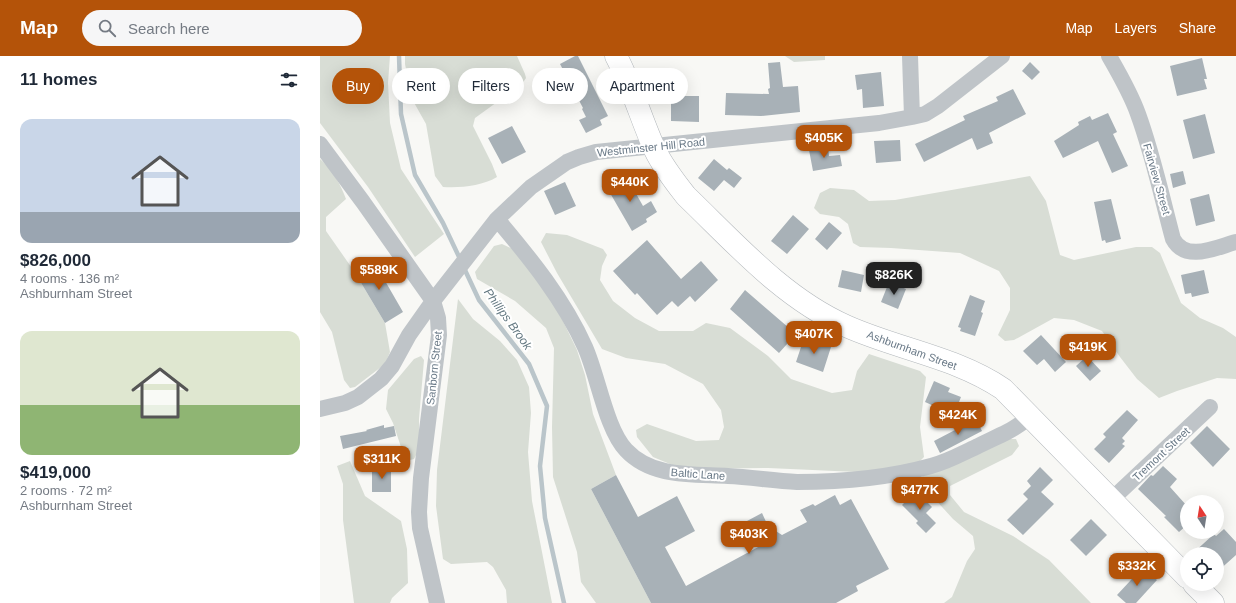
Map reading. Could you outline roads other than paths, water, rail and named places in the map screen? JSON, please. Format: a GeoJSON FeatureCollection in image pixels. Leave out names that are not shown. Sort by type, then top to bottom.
{"type":"FeatureCollection","features":[{"type":"Feature","properties":{"kind":"main road","name":"Ashburnham Street"},"geometry":{"type":"LineString","coordinates":[[616,56],[630,86],[654,147],[675,182],[686,196],[773,280],[825,316],[846,326],[965,369],[979,375],[1003,389],[1180,570]]}},
{"type":"Feature","properties":{"kind":"main road"},"geometry":{"type":"LineString","coordinates":[[1201,591],[1213,603]]}},
{"type":"Feature","properties":{"kind":"street"},"geometry":{"type":"LineString","coordinates":[[910,56],[912,117]]}},
{"type":"Feature","properties":{"kind":"street","name":"Westminster Hill Road"},"geometry":{"type":"LineString","coordinates":[[320,409],[345,403],[358,397],[381,379],[392,366],[409,335],[433,301],[497,219],[530,187],[570,160],[596,152],[879,123],[925,114],[938,106],[1002,56]]}},
{"type":"Feature","properties":{"kind":"street","name":"Fairview Street"},"geometry":{"type":"LineString","coordinates":[[1109,56],[1128,90],[1138,114],[1156,173],[1173,239],[1177,245],[1186,251],[1194,252],[1208,250],[1236,242]]}},
{"type":"Feature","properties":{"kind":"street","name":"Sanborn Street"},"geometry":{"type":"LineString","coordinates":[[320,144],[433,301],[438,318],[438,335],[421,478],[419,512],[420,528],[437,603]]}},
{"type":"Feature","properties":{"kind":"street","name":"Baltic Lane"},"geometry":{"type":"LineString","coordinates":[[497,219],[541,272],[563,307],[584,346],[618,440],[627,452],[649,466],[686,475],[728,476],[786,481],[864,479],[938,464],[957,457],[1008,432],[1030,417]]}},
{"type":"Feature","properties":{"kind":"street","name":"Tremont Street"},"geometry":{"type":"LineString","coordinates":[[1111,500],[1210,407]]}},
{"type":"Feature","properties":{"kind":"waterway","name":"Phillips Brook"},"geometry":{"type":"LineString","coordinates":[[399,56],[401,114],[415,175],[443,223],[461,261]]}},
{"type":"Feature","properties":{"kind":"waterway","name":"Phillips Brook"},"geometry":{"type":"LineString","coordinates":[[464,268],[479,300],[529,364],[547,406],[540,466],[545,518],[564,603]]}}]}
